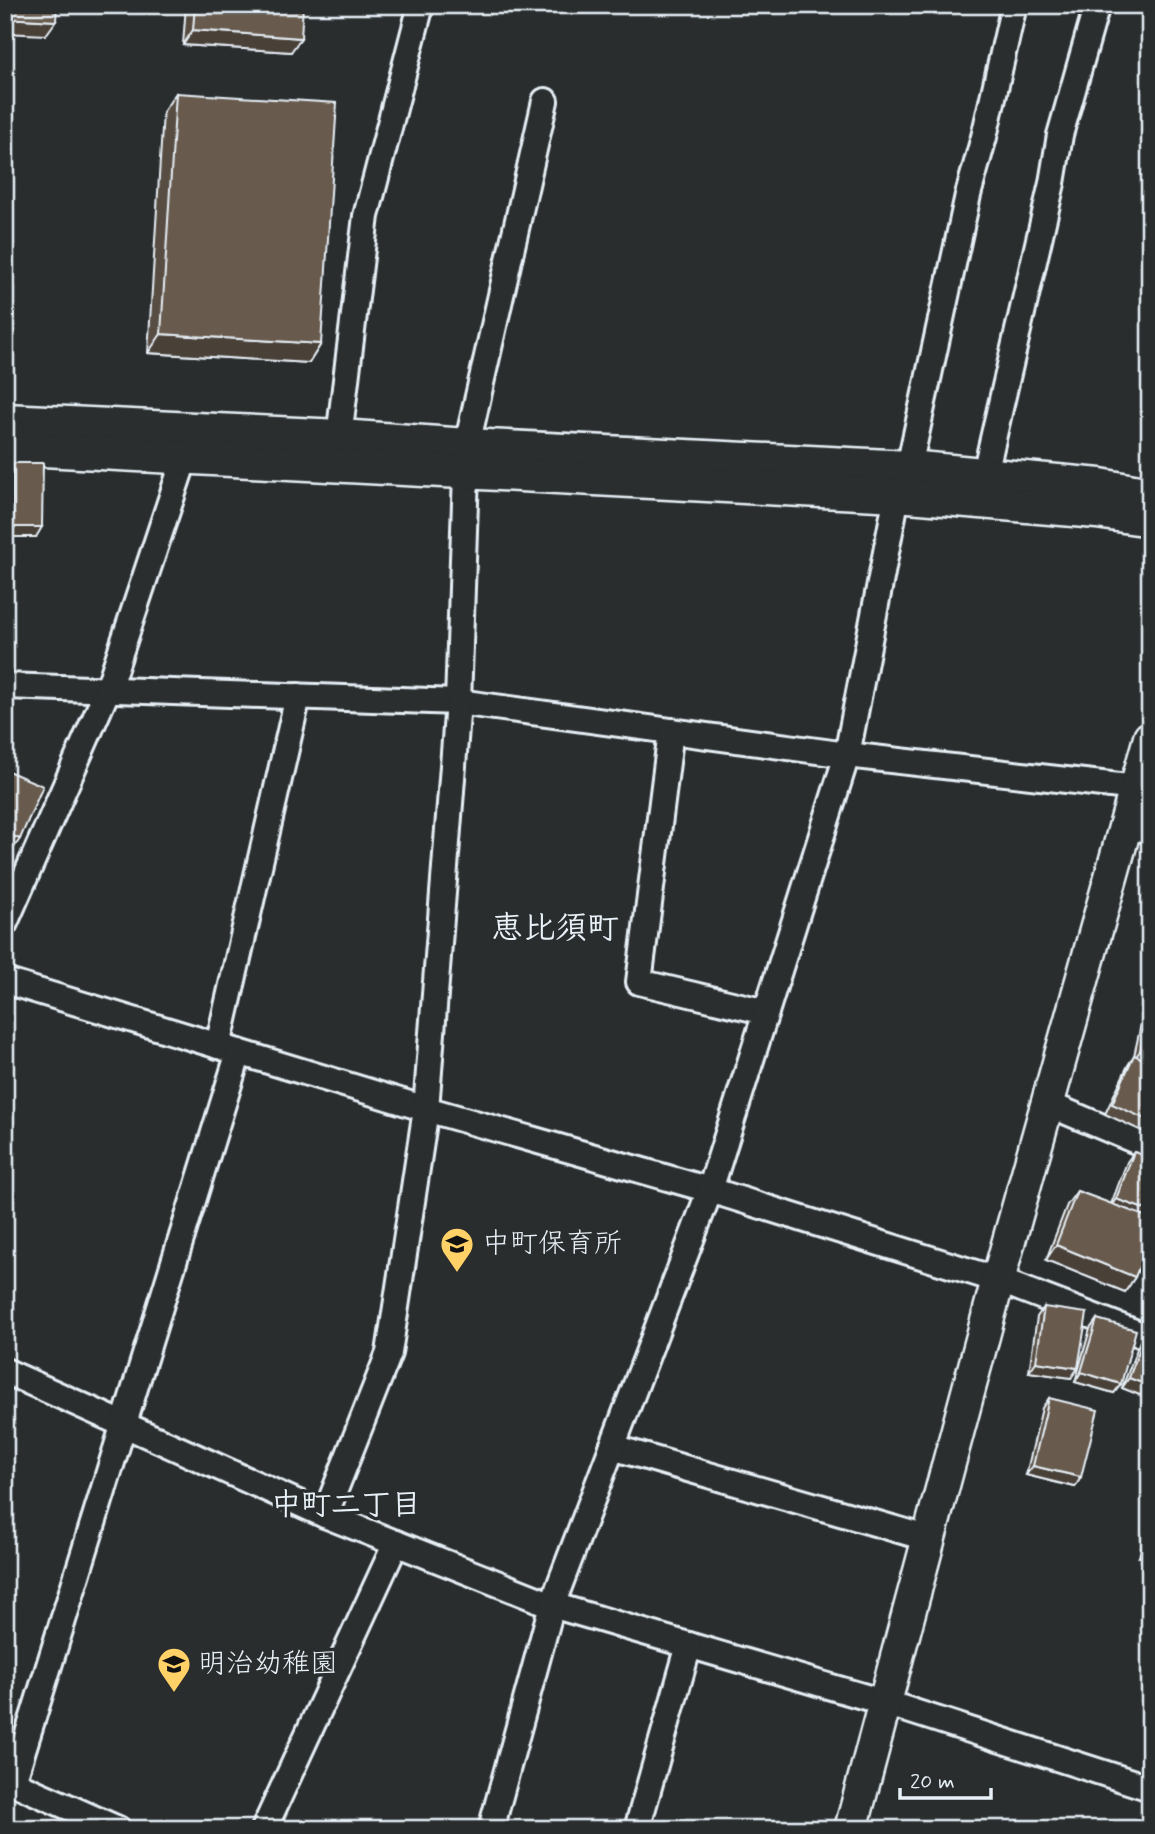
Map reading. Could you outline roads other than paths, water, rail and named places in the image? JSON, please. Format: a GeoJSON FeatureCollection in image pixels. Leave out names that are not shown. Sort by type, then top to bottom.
{"type":"FeatureCollection","features":[{"type":"Feature","properties":{"kind":"street"},"geometry":{"type":"LineString","coordinates":[[338,450],[366,216],[421,5]]}},
{"type":"Feature","properties":{"kind":"street"},"geometry":{"type":"LineString","coordinates":[[491,1829],[552,1605],[710,1190],[847,755],[903,481],[1014,5]]}},
{"type":"Feature","properties":{"kind":"street"},"geometry":{"type":"LineString","coordinates":[[981,488],[1052,183],[1060,135],[1097,5]]}},
{"type":"Feature","properties":{"kind":"street"},"geometry":{"type":"LineString","coordinates":[[325,1515],[389,1353],[426,1109],[458,702],[466,459],[545,101]]}},
{"type":"Feature","properties":{"kind":"street"},"geometry":{"type":"LineString","coordinates":[[5,420],[466,459],[903,481],[981,488],[1150,520]]}},
{"type":"Feature","properties":{"kind":"street"},"geometry":{"type":"LineString","coordinates":[[5,448],[185,457],[338,450]]}},
{"type":"Feature","properties":{"kind":"street"},"geometry":{"type":"LineString","coordinates":[[5,923],[108,690],[185,457]]}},
{"type":"Feature","properties":{"kind":"street"},"geometry":{"type":"LineString","coordinates":[[981,488],[1100,485],[1150,494]]}},
{"type":"Feature","properties":{"kind":"street"},"geometry":{"type":"LineString","coordinates":[[5,686],[458,702],[847,755],[1137,788]]}},
{"type":"Feature","properties":{"kind":"street"},"geometry":{"type":"LineString","coordinates":[[118,1829],[9,1781],[125,1424],[228,1049],[298,696]]}},
{"type":"Feature","properties":{"kind":"street"},"geometry":{"type":"LineString","coordinates":[[671,731],[639,982],[766,1012]]}},
{"type":"Feature","properties":{"kind":"street"},"geometry":{"type":"LineString","coordinates":[[853,1828],[998,1280],[1048,1104],[1137,835],[1137,788],[1150,738]]}},
{"type":"Feature","properties":{"kind":"street"},"geometry":{"type":"LineString","coordinates":[[5,981],[426,1109],[710,1190],[998,1280],[1150,1338]]}},
{"type":"Feature","properties":{"kind":"street"},"geometry":{"type":"LineString","coordinates":[[1048,1104],[1150,1147]]}},
{"type":"Feature","properties":{"kind":"street"},"geometry":{"type":"LineString","coordinates":[[5,1371],[325,1515],[552,1605],[886,1703],[1150,1788]]}},
{"type":"Feature","properties":{"kind":"street"},"geometry":{"type":"LineString","coordinates":[[612,1447],[930,1539]]}},
{"type":"Feature","properties":{"kind":"street"},"geometry":{"type":"LineString","coordinates":[[264,1829],[396,1543]]}},
{"type":"Feature","properties":{"kind":"street"},"geometry":{"type":"LineString","coordinates":[[637,1829],[688,1645]]}},
{"type":"Feature","properties":{"kind":"place","name":"中町保育所"},"geometry":{"type":"Point","coordinates":[457,1274]}},
{"type":"Feature","properties":{"kind":"place","name":"明治幼稚園"},"geometry":{"type":"Point","coordinates":[174,1694]}},
{"type":"Feature","properties":{"kind":"district","name":"恵比須町"},"geometry":{"type":"Point","coordinates":[555,929]}},
{"type":"Feature","properties":{"kind":"district","name":"中町二丁目"},"geometry":{"type":"Point","coordinates":[346,1505]}}]}
